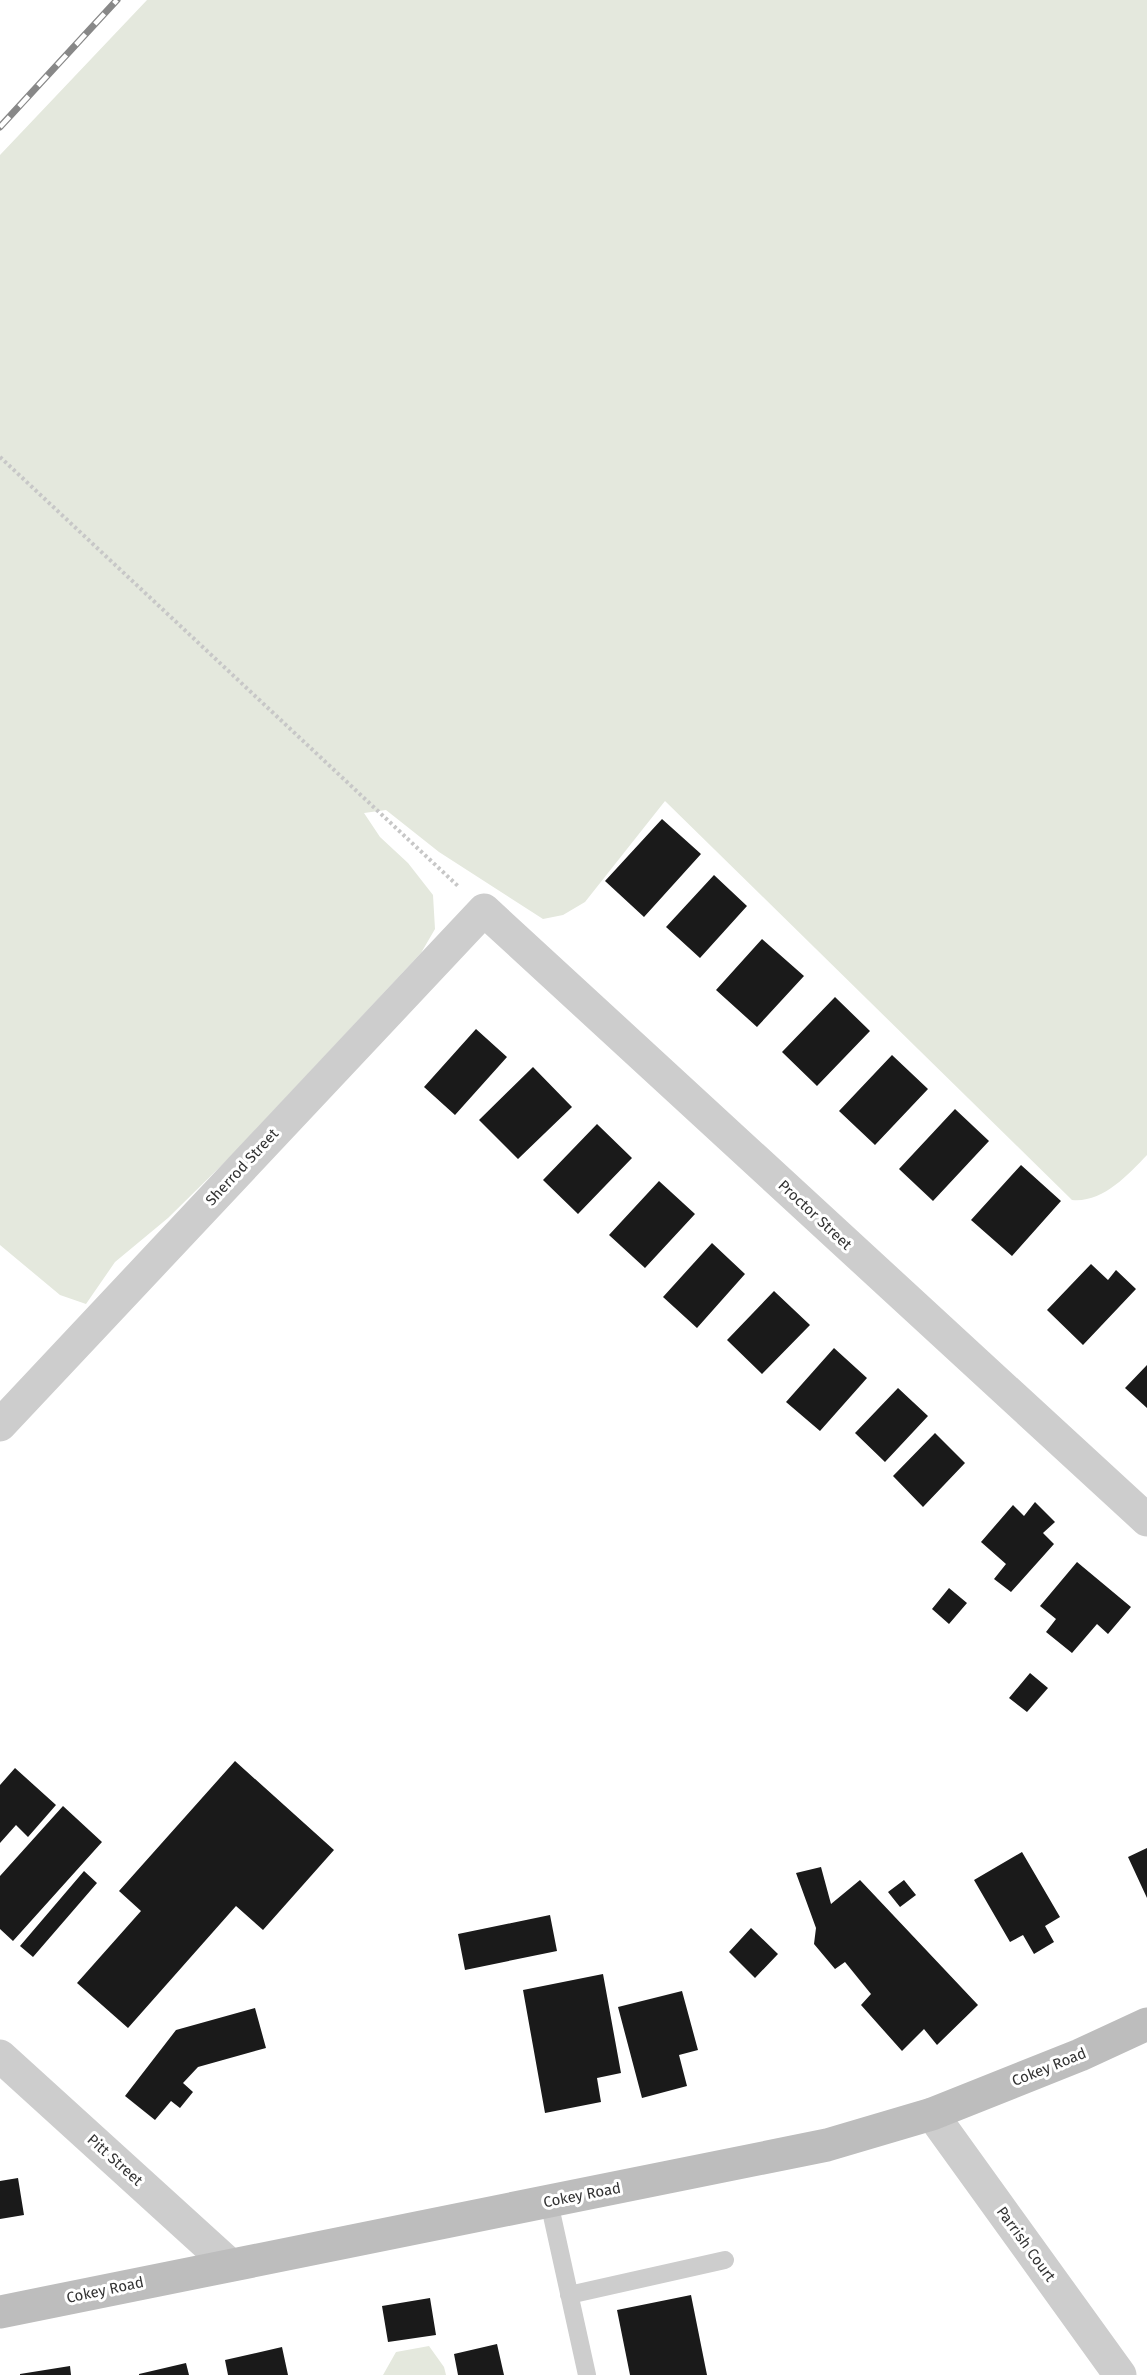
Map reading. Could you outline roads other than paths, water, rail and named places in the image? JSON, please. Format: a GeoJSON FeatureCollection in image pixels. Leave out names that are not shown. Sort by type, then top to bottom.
{"type":"FeatureCollection","features":[{"type":"Feature","properties":{"kind":"street","name":"Sherrod Street"},"geometry":{"type":"LineString","coordinates":[[0,1425],[484,910]]}},
{"type":"Feature","properties":{"kind":"street","name":"Proctor Street"},"geometry":{"type":"LineString","coordinates":[[484,910],[1147,1520]]}},
{"type":"Feature","properties":{"kind":"street","name":"Cokey Road"},"geometry":{"type":"LineString","coordinates":[[0,2312],[827,2145],[932,2114],[1080,2055],[1147,2024]]}},
{"type":"Feature","properties":{"kind":"street","name":"Pitt Street"},"geometry":{"type":"LineString","coordinates":[[0,2056],[230,2265]]}},
{"type":"Feature","properties":{"kind":"street","name":"Parrish Court"},"geometry":{"type":"LineString","coordinates":[[932,2114],[1120,2375]]}},
{"type":"Feature","properties":{"kind":"lane"},"geometry":{"type":"LineString","coordinates":[[549,2202],[586,2375]]}},
{"type":"Feature","properties":{"kind":"lane"},"geometry":{"type":"LineString","coordinates":[[569,2295],[725,2260]]}},
{"type":"Feature","properties":{"kind":"railway"},"geometry":{"type":"LineString","coordinates":[[0,127],[117,0]]}}]}
